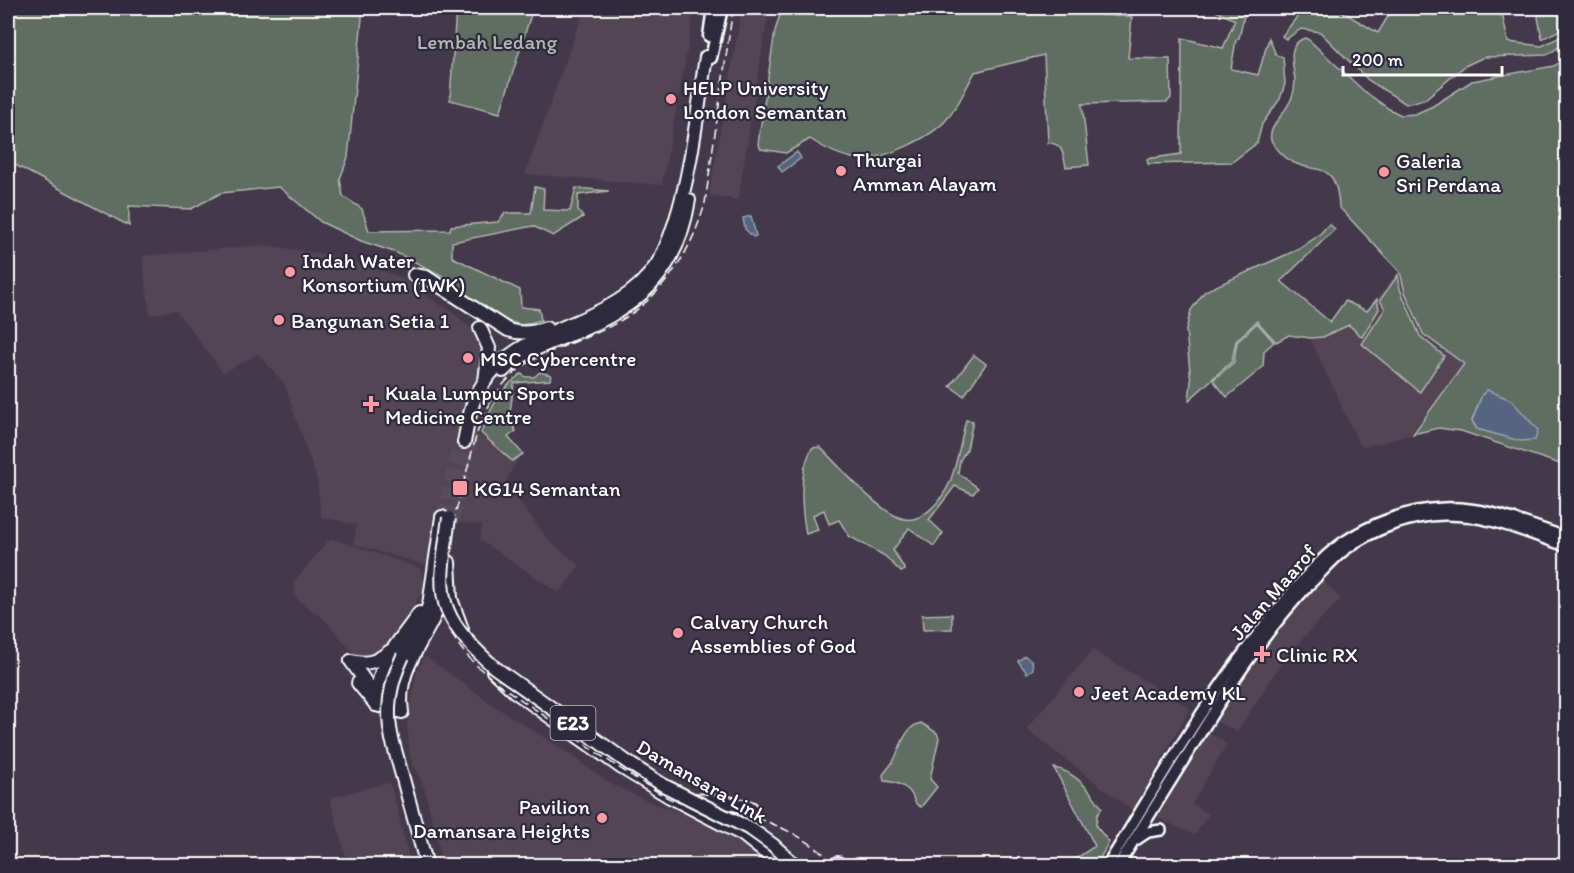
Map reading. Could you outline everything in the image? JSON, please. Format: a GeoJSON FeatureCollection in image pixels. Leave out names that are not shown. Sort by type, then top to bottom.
{"type":"FeatureCollection","features":[{"type":"Feature","properties":{"kind":"highway"},"geometry":{"type":"LineString","coordinates":[[709,57],[684,225],[665,270],[632,304],[611,316],[537,347],[511,363],[494,380],[486,393],[464,443],[465,424],[476,397],[485,382],[510,354],[532,340],[592,315],[626,297],[657,265],[668,244],[684,194],[709,57]]}},
{"type":"Feature","properties":{"kind":"highway"},"geometry":{"type":"LineString","coordinates":[[414,274],[426,277],[494,322],[516,333],[540,330],[592,315]]}},
{"type":"Feature","properties":{"kind":"highway"},"geometry":{"type":"LineString","coordinates":[[480,328],[489,348],[485,382]]}},
{"type":"Feature","properties":{"kind":"highway"},"geometry":{"type":"LineString","coordinates":[[377,696],[380,675],[424,617],[448,518]]}},
{"type":"Feature","properties":{"kind":"highway","name":"Damansara Link"},"geometry":{"type":"LineString","coordinates":[[448,518],[449,588],[459,625],[467,640],[493,671],[633,771],[677,798],[742,830],[791,866]]}},
{"type":"Feature","properties":{"kind":"highway","name":"Damansara Link"},"geometry":{"type":"LineString","coordinates":[[448,518],[441,571],[442,594],[451,619],[467,641],[494,667],[630,764],[663,785],[762,837],[796,866]]}},
{"type":"Feature","properties":{"kind":"highway"},"geometry":{"type":"LineString","coordinates":[[358,683],[377,696],[400,702],[402,683],[410,660],[434,620],[440,605],[448,566]]}},
{"type":"Feature","properties":{"kind":"highway"},"geometry":{"type":"LineString","coordinates":[[377,696],[351,661],[373,663],[399,651]]}},
{"type":"Feature","properties":{"kind":"highway"},"geometry":{"type":"LineString","coordinates":[[399,651],[390,690],[389,725],[414,822],[422,864]]}},
{"type":"Feature","properties":{"kind":"highway"},"geometry":{"type":"LineString","coordinates":[[493,671],[514,691],[636,777],[743,835],[783,866]]}},
{"type":"Feature","properties":{"kind":"highway"},"geometry":{"type":"LineString","coordinates":[[377,696],[381,690],[390,693],[395,691],[402,683]]}},
{"type":"Feature","properties":{"kind":"highway"},"geometry":{"type":"LineString","coordinates":[[578,741],[590,746]]}},
{"type":"Feature","properties":{"kind":"highway"},"geometry":{"type":"LineString","coordinates":[[677,798],[724,802],[752,808]]}},
{"type":"Feature","properties":{"kind":"highway"},"geometry":{"type":"LineString","coordinates":[[719,813],[755,840],[783,866]]}},
{"type":"Feature","properties":{"kind":"main road"},"geometry":{"type":"LineString","coordinates":[[705,8],[709,57]]}},
{"type":"Feature","properties":{"kind":"main road"},"geometry":{"type":"LineString","coordinates":[[709,57],[713,8]]}},
{"type":"Feature","properties":{"kind":"main road"},"geometry":{"type":"LineString","coordinates":[[709,57],[720,8]]}},
{"type":"Feature","properties":{"kind":"main road","name":"Jalan Maarof"},"geometry":{"type":"LineString","coordinates":[[1107,866],[1224,678],[1294,590],[1324,558],[1343,543],[1369,527],[1401,515],[1442,508],[1481,510],[1566,537]]}},
{"type":"Feature","properties":{"kind":"main road","name":"Jalan Maarof"},"geometry":{"type":"LineString","coordinates":[[1118,866],[1227,690],[1268,633],[1296,598],[1347,548],[1373,533],[1409,519],[1442,515],[1482,517],[1566,546]]}},
{"type":"Feature","properties":{"kind":"main road"},"geometry":{"type":"LineString","coordinates":[[1131,844],[1144,834],[1161,830]]}},
{"type":"Feature","properties":{"kind":"shaded area"},"geometry":{"type":"Polygon","coordinates":[[[588,8],[695,8],[662,185],[525,174],[581,18],[588,8]]]}},
{"type":"Feature","properties":{"kind":"shaded area"},"geometry":{"type":"Polygon","coordinates":[[[742,8],[769,8],[738,200],[709,195],[742,8]]]}},
{"type":"Feature","properties":{"kind":"shaded area"},"geometry":{"type":"Polygon","coordinates":[[[265,245],[331,255],[398,276],[456,315],[483,339],[484,362],[458,422],[516,462],[505,483],[551,543],[580,565],[559,593],[480,540],[482,525],[437,521],[429,566],[353,544],[357,525],[321,517],[317,480],[284,383],[258,354],[223,373],[176,310],[150,315],[142,256],[265,245]]]}},
{"type":"Feature","properties":{"kind":"shaded area"},"geometry":{"type":"Polygon","coordinates":[[[1399,270],[1404,293],[1422,335],[1463,364],[1410,435],[1363,447],[1359,444],[1310,338],[1323,337],[1349,325],[1362,337],[1379,309],[1377,299],[1399,270]]]}},
{"type":"Feature","properties":{"kind":"shaded area"},"geometry":{"type":"Polygon","coordinates":[[[333,539],[420,568],[426,585],[398,633],[383,652],[373,658],[359,658],[353,653],[324,619],[298,600],[295,593],[294,582],[327,542],[333,539]]]}},
{"type":"Feature","properties":{"kind":"shaded area"},"geometry":{"type":"Polygon","coordinates":[[[1321,578],[1341,599],[1312,628],[1277,670],[1237,732],[1214,720],[1254,658],[1286,616],[1321,578]]]}},
{"type":"Feature","properties":{"kind":"shaded area"},"geometry":{"type":"Polygon","coordinates":[[[1093,650],[1190,708],[1133,811],[1026,729],[1093,650]]]}},
{"type":"Feature","properties":{"kind":"shaded area"},"geometry":{"type":"Polygon","coordinates":[[[425,656],[611,784],[655,804],[729,829],[774,865],[443,865],[424,787],[410,757],[407,723],[417,671],[425,656]]]}},
{"type":"Feature","properties":{"kind":"shaded area"},"geometry":{"type":"Polygon","coordinates":[[[1207,731],[1227,744],[1192,804],[1209,814],[1195,835],[1158,818],[1207,731]]]}},
{"type":"Feature","properties":{"kind":"shaded area"},"geometry":{"type":"Polygon","coordinates":[[[386,783],[390,784],[392,789],[411,865],[348,865],[330,798],[386,783]]]}},
{"type":"Feature","properties":{"kind":"shaded area"},"geometry":{"type":"Polygon","coordinates":[[[1566,845],[1566,865],[1548,865],[1566,845]]]}},
{"type":"Feature","properties":{"kind":"green space"},"geometry":{"type":"Polygon","coordinates":[[[8,8],[363,8],[348,157],[340,179],[343,196],[362,209],[369,231],[450,230],[451,226],[498,222],[505,213],[531,213],[535,187],[544,189],[543,210],[570,211],[576,188],[609,191],[578,195],[578,211],[583,217],[553,236],[533,226],[452,242],[452,257],[520,290],[521,307],[539,309],[541,320],[522,325],[499,319],[441,275],[397,253],[361,241],[321,222],[279,187],[221,193],[191,209],[129,206],[129,226],[8,161],[8,8]]]}},
{"type":"Feature","properties":{"kind":"green space","name":"Lembah Ledang"},"geometry":{"type":"Polygon","coordinates":[[[456,8],[533,8],[500,113],[450,100],[456,8]]]}},
{"type":"Feature","properties":{"kind":"green space"},"geometry":{"type":"Polygon","coordinates":[[[782,8],[1040,10],[1040,8],[1050,8],[1050,11],[1132,17],[1128,58],[1170,59],[1171,98],[1167,102],[1082,104],[1089,165],[1066,167],[1059,147],[1048,143],[1044,55],[975,72],[947,119],[929,134],[889,153],[863,159],[852,158],[841,155],[810,139],[786,153],[761,149],[758,144],[775,31],[782,8]]]}},
{"type":"Feature","properties":{"kind":"green space"},"geometry":{"type":"Polygon","coordinates":[[[1210,8],[1252,8],[1244,16],[1239,38],[1236,40],[1231,69],[1258,75],[1269,38],[1276,55],[1283,57],[1285,84],[1280,99],[1262,124],[1257,143],[1232,162],[1148,164],[1147,159],[1181,154],[1182,38],[1223,48],[1235,20],[1210,8]]]}},
{"type":"Feature","properties":{"kind":"green space"},"geometry":{"type":"Polygon","coordinates":[[[1304,8],[1336,8],[1378,33],[1393,8],[1501,8],[1508,42],[1542,46],[1566,34],[1566,42],[1547,55],[1484,57],[1465,66],[1425,99],[1406,104],[1368,80],[1320,32],[1301,29],[1286,39],[1282,36],[1304,8]]]}},
{"type":"Feature","properties":{"kind":"green space"},"geometry":{"type":"Polygon","coordinates":[[[1540,8],[1566,8],[1566,27],[1542,39],[1538,17],[1540,8]]]}},
{"type":"Feature","properties":{"kind":"green space"},"geometry":{"type":"Polygon","coordinates":[[[1305,38],[1309,40],[1364,91],[1401,115],[1415,114],[1433,106],[1472,81],[1554,66],[1566,58],[1566,466],[1461,431],[1438,428],[1413,434],[1464,364],[1423,334],[1405,292],[1400,272],[1339,207],[1333,179],[1320,170],[1292,162],[1272,142],[1273,127],[1293,95],[1295,85],[1292,52],[1300,40],[1305,38]],[[1482,395],[1472,421],[1477,429],[1497,434],[1482,395]]]}},
{"type":"Feature","properties":{"kind":"green space"},"geometry":{"type":"Polygon","coordinates":[[[1329,224],[1335,229],[1281,281],[1330,322],[1345,301],[1367,311],[1377,299],[1379,309],[1362,337],[1349,325],[1323,337],[1289,335],[1276,342],[1257,321],[1236,341],[1232,361],[1189,400],[1191,382],[1186,330],[1191,310],[1205,291],[1299,249],[1319,235],[1329,224]]]}},
{"type":"Feature","properties":{"kind":"green space"},"geometry":{"type":"Polygon","coordinates":[[[1398,275],[1400,289],[1420,336],[1444,356],[1420,392],[1362,344],[1385,309],[1380,300],[1398,275]]]}},
{"type":"Feature","properties":{"kind":"green space"},"geometry":{"type":"Polygon","coordinates":[[[1257,323],[1274,342],[1264,351],[1263,367],[1227,397],[1213,380],[1234,362],[1237,342],[1257,323]]]}},
{"type":"Feature","properties":{"kind":"green space"},"geometry":{"type":"Polygon","coordinates":[[[974,355],[986,364],[964,396],[950,386],[974,355]]]}},
{"type":"Feature","properties":{"kind":"green space"},"geometry":{"type":"Polygon","coordinates":[[[540,372],[551,375],[550,380],[514,383],[509,420],[516,431],[508,437],[523,454],[512,461],[481,433],[492,408],[507,386],[521,374],[534,377],[540,372]]]}},
{"type":"Feature","properties":{"kind":"green space"},"geometry":{"type":"Polygon","coordinates":[[[966,420],[973,421],[967,449],[960,460],[958,473],[978,488],[973,494],[955,486],[929,520],[943,533],[934,546],[909,528],[893,550],[905,570],[901,572],[885,556],[849,536],[839,520],[829,524],[824,510],[813,515],[818,530],[806,534],[802,502],[803,479],[804,468],[812,448],[820,447],[857,485],[888,512],[898,517],[914,519],[922,516],[936,504],[950,482],[966,420]]]}},
{"type":"Feature","properties":{"kind":"green space"},"geometry":{"type":"Polygon","coordinates":[[[952,614],[952,629],[923,630],[922,615],[952,614]]]}},
{"type":"Feature","properties":{"kind":"green space"},"geometry":{"type":"Polygon","coordinates":[[[921,723],[937,733],[939,738],[930,779],[937,787],[921,807],[907,789],[896,783],[884,781],[883,775],[894,760],[908,732],[921,723]]]}},
{"type":"Feature","properties":{"kind":"green space"},"geometry":{"type":"Polygon","coordinates":[[[1054,768],[1076,777],[1102,808],[1097,815],[1096,826],[1109,842],[1096,865],[1066,865],[1095,846],[1054,768]]]}},
{"type":"Feature","properties":{"kind":"water"},"geometry":{"type":"Polygon","coordinates":[[[797,152],[801,158],[782,172],[778,166],[797,152]]]}},
{"type":"Feature","properties":{"kind":"water"},"geometry":{"type":"Polygon","coordinates":[[[751,216],[756,236],[753,237],[745,229],[743,218],[751,216]]]}},
{"type":"Feature","properties":{"kind":"water"},"geometry":{"type":"Polygon","coordinates":[[[1487,390],[1511,400],[1538,430],[1535,440],[1520,441],[1477,429],[1472,421],[1482,395],[1487,390]]]}},
{"type":"Feature","properties":{"kind":"water"},"geometry":{"type":"Polygon","coordinates":[[[1025,656],[1032,661],[1033,669],[1027,673],[1018,661],[1025,656]]]}},
{"type":"Feature","properties":{"kind":"waterway"},"geometry":{"type":"LineString","coordinates":[[486,866],[493,860]]}},
{"type":"Feature","properties":{"kind":"tunnel"},"geometry":{"type":"LineString","coordinates":[[454,519],[471,441]]}},
{"type":"Feature","properties":{"kind":"tunnel"},"geometry":{"type":"LineString","coordinates":[[442,517],[459,444]]}},
{"type":"Feature","properties":{"kind":"railway"},"geometry":{"type":"LineString","coordinates":[[733,8],[705,203],[684,255],[662,286],[634,312],[595,334],[534,360],[518,370],[503,385],[489,406],[477,433],[444,556],[440,586],[441,601],[452,634],[459,646],[481,670],[609,761],[675,801],[737,813],[783,828],[811,844],[837,866]]}},
{"type":"Feature","properties":{"kind":"place","name":"HELP University London Semantan"},"geometry":{"type":"Point","coordinates":[671,99]}},
{"type":"Feature","properties":{"kind":"place","name":"Thurgai Amman Alayam"},"geometry":{"type":"Point","coordinates":[841,171]}},
{"type":"Feature","properties":{"kind":"place","name":"Galeria Sri Perdana"},"geometry":{"type":"Point","coordinates":[1384,172]}},
{"type":"Feature","properties":{"kind":"place","name":"Indah Water Konsortium (IWK)"},"geometry":{"type":"Point","coordinates":[290,272]}},
{"type":"Feature","properties":{"kind":"place","name":"Bangunan Setia 1"},"geometry":{"type":"Point","coordinates":[279,320]}},
{"type":"Feature","properties":{"kind":"place","name":"MSC Cybercentre"},"geometry":{"type":"Point","coordinates":[468,358]}},
{"type":"Feature","properties":{"kind":"place","name":"Kuala Lumpur Sports Medicine Centre"},"geometry":{"type":"Point","coordinates":[371,404]}},
{"type":"Feature","properties":{"kind":"place","name":"KG14 Semantan"},"geometry":{"type":"Point","coordinates":[460,488]}},
{"type":"Feature","properties":{"kind":"place","name":"Calvary Church Assemblies of God"},"geometry":{"type":"Point","coordinates":[678,633]}},
{"type":"Feature","properties":{"kind":"place","name":"Clinic RX"},"geometry":{"type":"Point","coordinates":[1262,654]}},
{"type":"Feature","properties":{"kind":"place","name":"Jeet Academy KL"},"geometry":{"type":"Point","coordinates":[1079,692]}},
{"type":"Feature","properties":{"kind":"place","name":"Pavilion Damansara Heights"},"geometry":{"type":"Point","coordinates":[602,818]}}]}
